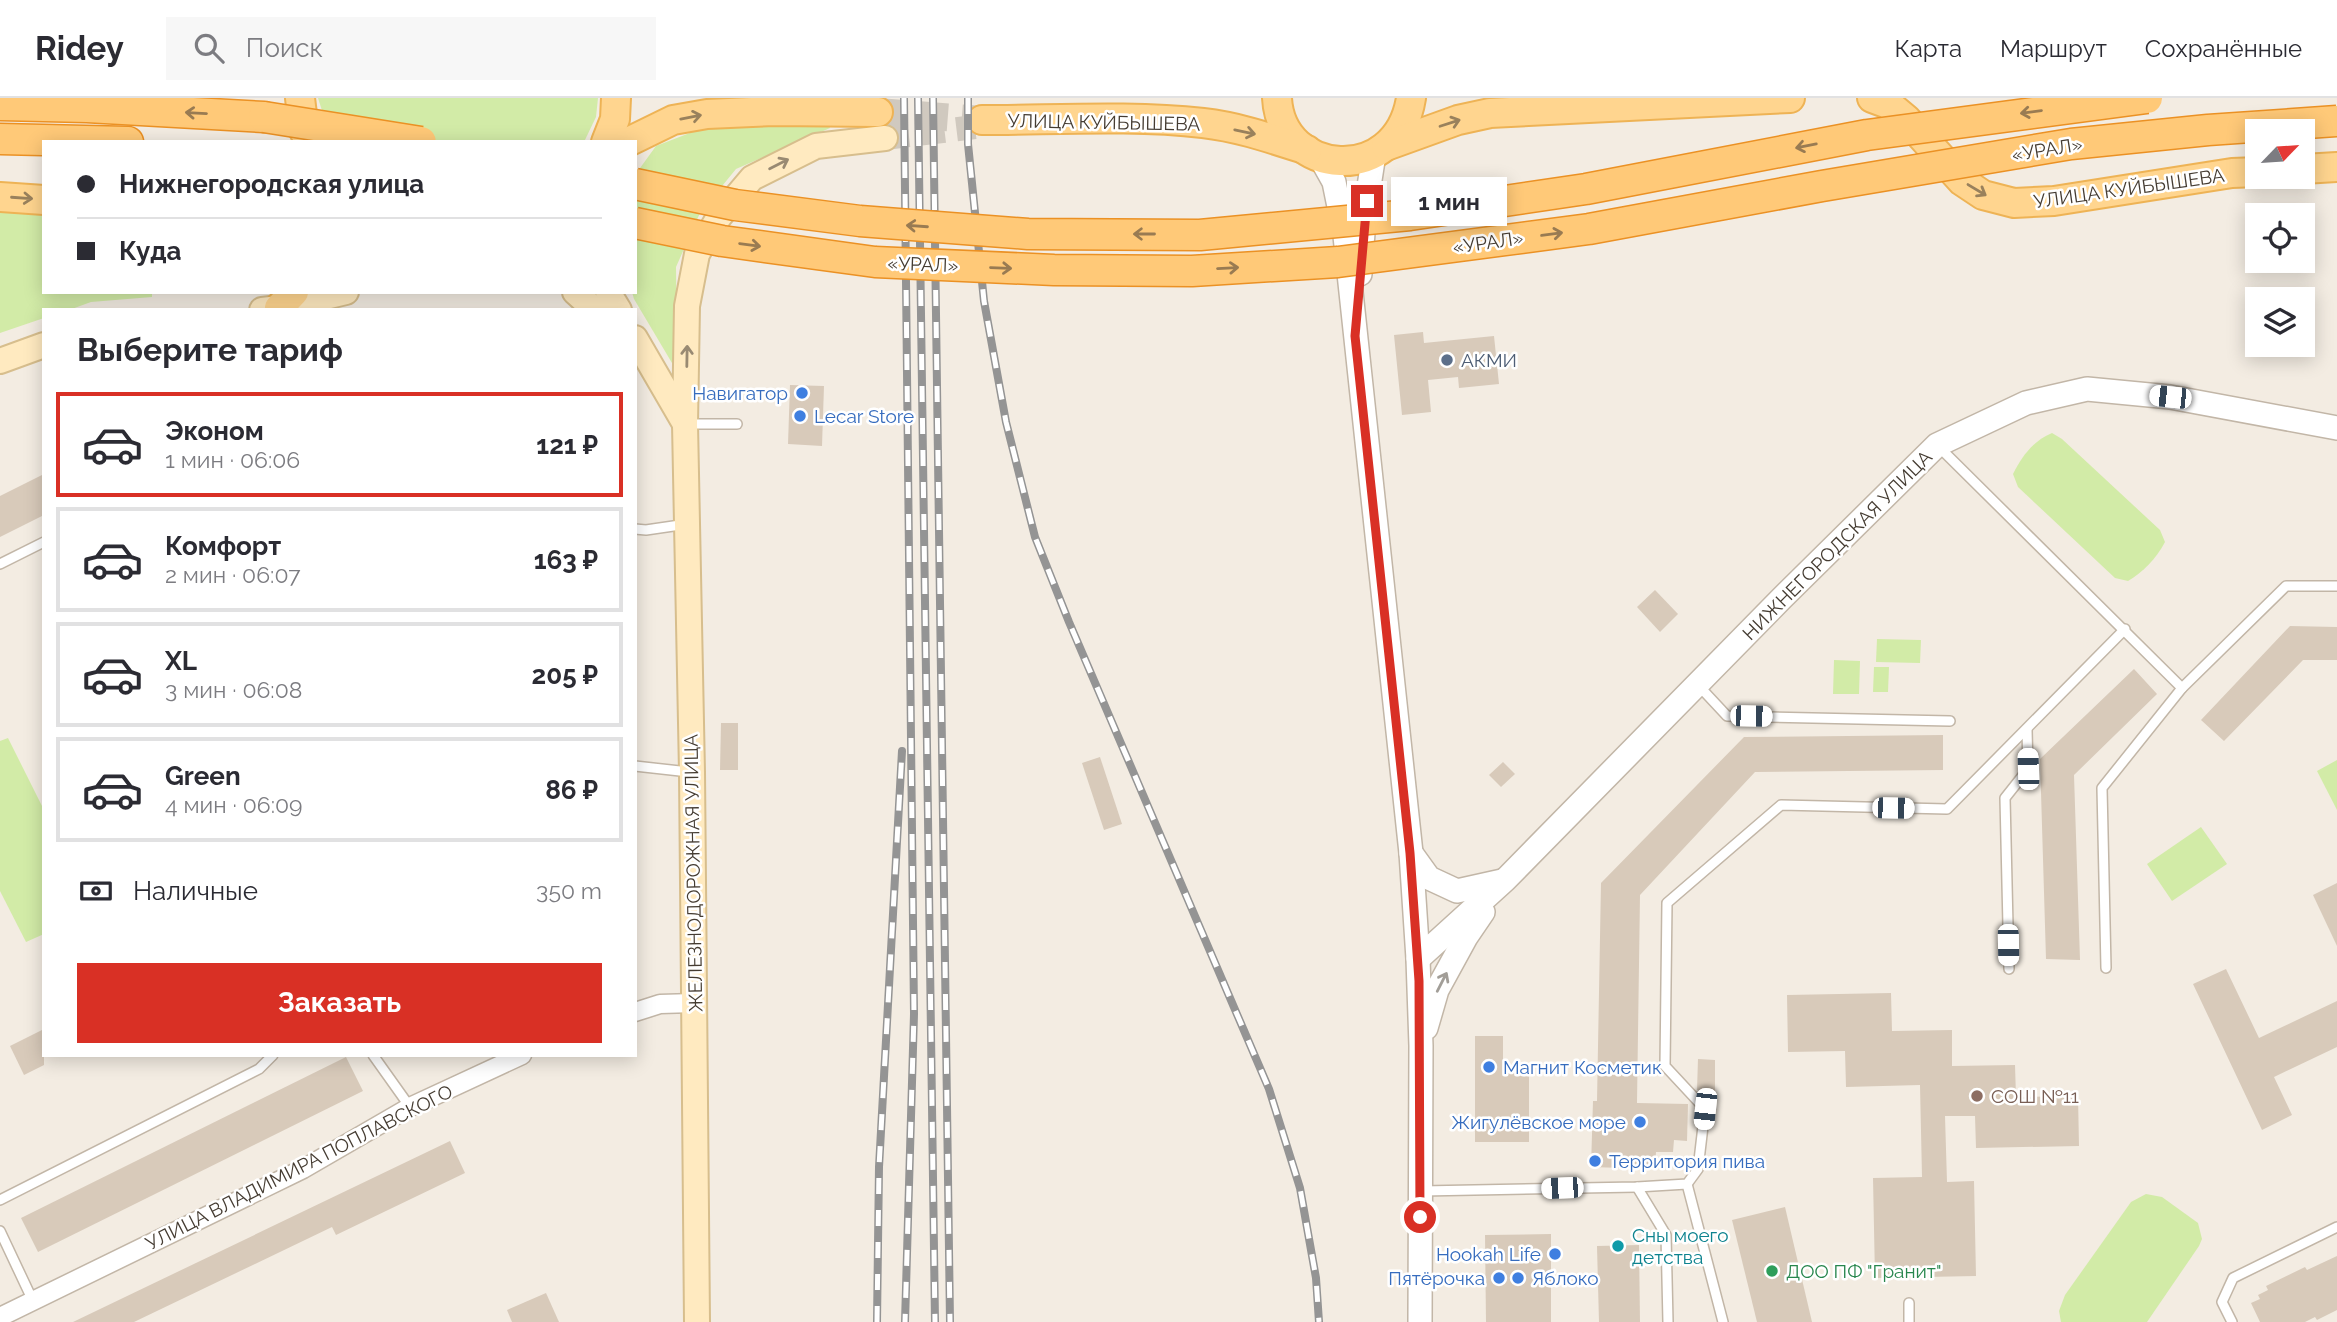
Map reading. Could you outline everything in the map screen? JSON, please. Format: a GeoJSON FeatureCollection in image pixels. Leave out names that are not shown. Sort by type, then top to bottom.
{"type":"FeatureCollection","features":[{"type":"Feature","properties":{"kind":"highway","name":"«УРАЛ»"},"geometry":{"type":"LineString","coordinates":[[637,184],[735,205],[860,221],[1028,234],[1200,234],[1410,215],[1586,189],[1867,135],[2147,98]]}},
{"type":"Feature","properties":{"kind":"highway"},"geometry":{"type":"LineString","coordinates":[[0,105],[264,117],[408,140]]}},
{"type":"Feature","properties":{"kind":"highway","name":"«УРАЛ»"},"geometry":{"type":"LineString","coordinates":[[637,223],[722,241],[875,262],[1054,270],[1192,271],[1338,262],[1589,229],[2071,144],[2208,130],[2337,121]]}},
{"type":"Feature","properties":{"kind":"highway"},"geometry":{"type":"LineString","coordinates":[[0,139],[43,140]]}},
{"type":"Feature","properties":{"kind":"main road"},"geometry":{"type":"LineString","coordinates":[[300,98],[304,131],[311,140]]}},
{"type":"Feature","properties":{"kind":"main road"},"geometry":{"type":"LineString","coordinates":[[607,140],[615,120],[616,98]]}},
{"type":"Feature","properties":{"kind":"main road"},"geometry":{"type":"LineString","coordinates":[[1277,98],[1287,131],[1313,154]]}},
{"type":"Feature","properties":{"kind":"main road"},"geometry":{"type":"LineString","coordinates":[[1380,150],[1404,125],[1411,98]]}},
{"type":"Feature","properties":{"kind":"main road"},"geometry":{"type":"LineString","coordinates":[[1380,150],[1458,120],[1490,113],[1790,98]]}},
{"type":"Feature","properties":{"kind":"main road","name":"УЛИЦА КУЙБЫШЕВА"},"geometry":{"type":"LineString","coordinates":[[1872,98],[1888,104],[1906,119],[1962,181],[1983,195],[2014,204],[2054,201],[2245,172]]}},
{"type":"Feature","properties":{"kind":"main road"},"geometry":{"type":"LineString","coordinates":[[632,140],[673,120],[707,114],[774,111],[882,125]]}},
{"type":"Feature","properties":{"kind":"main road","name":"УЛИЦА КУЙБЫШЕВА"},"geometry":{"type":"LineString","coordinates":[[978,124],[1038,120],[1203,123],[1253,133],[1313,154],[1347,162],[1380,150]]}},
{"type":"Feature","properties":{"kind":"main road","name":"ЖЕЛЕЗНОДОРОЖНАЯ УЛИЦА"},"geometry":{"type":"LineString","coordinates":[[697,1322],[692,772],[685,424],[687,306],[697,254],[719,217],[752,178],[816,146],[882,125]]}},
{"type":"Feature","properties":{"kind":"main road"},"geometry":{"type":"LineString","coordinates":[[2315,168],[2337,167]]}},
{"type":"Feature","properties":{"kind":"main road"},"geometry":{"type":"LineString","coordinates":[[0,197],[42,200]]}},
{"type":"Feature","properties":{"kind":"main road"},"geometry":{"type":"LineString","coordinates":[[281,301],[332,294]]}},
{"type":"Feature","properties":{"kind":"main road"},"geometry":{"type":"LineString","coordinates":[[577,294],[593,308]]}},
{"type":"Feature","properties":{"kind":"main road"},"geometry":{"type":"LineString","coordinates":[[637,341],[685,424]]}},
{"type":"Feature","properties":{"kind":"main road"},"geometry":{"type":"LineString","coordinates":[[0,361],[42,346]]}},
{"type":"Feature","properties":{"kind":"main road"},"geometry":{"type":"LineString","coordinates":[[637,363],[685,424]]}},
{"type":"Feature","properties":{"kind":"street"},"geometry":{"type":"LineString","coordinates":[[1355,336],[1364,219],[1380,150]]}},
{"type":"Feature","properties":{"kind":"street"},"geometry":{"type":"LineString","coordinates":[[1313,154],[1334,182],[1345,236],[1410,853],[1421,1046],[1420,1322]]}},
{"type":"Feature","properties":{"kind":"street","name":"НИЖНЕГОРОДСКАЯ УЛИЦА"},"geometry":{"type":"LineString","coordinates":[[1505,880],[1937,444],[2026,403],[2087,389],[2170,397],[2337,428]]}},
{"type":"Feature","properties":{"kind":"street"},"geometry":{"type":"LineString","coordinates":[[1410,853],[1429,878],[1457,891],[1505,880]]}},
{"type":"Feature","properties":{"kind":"street"},"geometry":{"type":"LineString","coordinates":[[1418,959],[1505,880]]}},
{"type":"Feature","properties":{"kind":"street"},"geometry":{"type":"LineString","coordinates":[[1421,1046],[1437,990],[1466,937],[1505,880]]}},
{"type":"Feature","properties":{"kind":"street"},"geometry":{"type":"LineString","coordinates":[[637,1011],[660,1004],[694,1003]]}},
{"type":"Feature","properties":{"kind":"street","name":"УЛИЦА ВЛАДИМИРА ПОПЛАВСКОГО"},"geometry":{"type":"LineString","coordinates":[[0,1317],[303,1170],[410,1107],[518,1057]]}},
{"type":"Feature","properties":{"kind":"lane"},"geometry":{"type":"LineString","coordinates":[[685,424],[737,424]]}},
{"type":"Feature","properties":{"kind":"lane"},"geometry":{"type":"LineString","coordinates":[[1937,444],[2182,688]]}},
{"type":"Feature","properties":{"kind":"lane"},"geometry":{"type":"LineString","coordinates":[[637,529],[688,523]]}},
{"type":"Feature","properties":{"kind":"lane"},"geometry":{"type":"LineString","coordinates":[[0,564],[42,543]]}},
{"type":"Feature","properties":{"kind":"lane"},"geometry":{"type":"LineString","coordinates":[[2106,968],[2102,788],[2182,688],[2286,586],[2337,586]]}},
{"type":"Feature","properties":{"kind":"lane"},"geometry":{"type":"LineString","coordinates":[[1687,1184],[1698,1169],[1705,1109],[1665,1066],[1667,903],[1781,805],[1947,809],[2125,629]]}},
{"type":"Feature","properties":{"kind":"lane"},"geometry":{"type":"LineString","coordinates":[[1698,684],[1727,716],[1950,721]]}},
{"type":"Feature","properties":{"kind":"lane"},"geometry":{"type":"LineString","coordinates":[[2009,969],[2005,798],[2028,769],[2027,730]]}},
{"type":"Feature","properties":{"kind":"lane"},"geometry":{"type":"LineString","coordinates":[[637,766],[692,772]]}},
{"type":"Feature","properties":{"kind":"lane"},"geometry":{"type":"LineString","coordinates":[[0,1200],[260,1069],[271,1057]]}},
{"type":"Feature","properties":{"kind":"lane"},"geometry":{"type":"LineString","coordinates":[[374,1057],[410,1107]]}},
{"type":"Feature","properties":{"kind":"lane"},"geometry":{"type":"LineString","coordinates":[[1420,1191],[1687,1184]]}},
{"type":"Feature","properties":{"kind":"lane"},"geometry":{"type":"LineString","coordinates":[[1687,1184],[1723,1322]]}},
{"type":"Feature","properties":{"kind":"lane"},"geometry":{"type":"LineString","coordinates":[[1637,1187],[1666,1235],[1668,1322]]}},
{"type":"Feature","properties":{"kind":"lane"},"geometry":{"type":"LineString","coordinates":[[2232,1322],[2222,1303],[2233,1278],[2337,1227]]}},
{"type":"Feature","properties":{"kind":"lane"},"geometry":{"type":"LineString","coordinates":[[0,1231],[33,1301]]}},
{"type":"Feature","properties":{"kind":"lane"},"geometry":{"type":"LineString","coordinates":[[1909,1303],[1909,1322]]}},
{"type":"Feature","properties":{"kind":"green space"},"geometry":{"type":"Polygon","coordinates":[[[318,98],[598,98],[596,117],[585,140],[331,140],[318,98]]]}},
{"type":"Feature","properties":{"kind":"green space"},"geometry":{"type":"Polygon","coordinates":[[[827,122],[830,128],[736,169],[700,213],[676,267],[677,361],[672,363],[633,294],[637,294],[637,172],[656,146],[708,126],[827,122]]]}},
{"type":"Feature","properties":{"kind":"green space"},"geometry":{"type":"Polygon","coordinates":[[[0,204],[42,212],[42,294],[152,294],[152,297],[91,302],[74,308],[42,308],[42,319],[0,333],[0,204]]]}},
{"type":"Feature","properties":{"kind":"green space"},"geometry":{"type":"Polygon","coordinates":[[[2052,433],[2062,439],[2160,530],[2165,542],[2149,564],[2128,581],[2115,578],[2018,487],[2013,474],[2020,461],[2034,445],[2052,433]]]}},
{"type":"Feature","properties":{"kind":"green space"},"geometry":{"type":"Polygon","coordinates":[[[1877,639],[1921,640],[1920,663],[1876,662],[1877,639]]]}},
{"type":"Feature","properties":{"kind":"green space"},"geometry":{"type":"Polygon","coordinates":[[[1834,660],[1860,661],[1859,694],[1833,694],[1834,660]]]}},
{"type":"Feature","properties":{"kind":"green space"},"geometry":{"type":"Polygon","coordinates":[[[1874,667],[1889,667],[1888,692],[1873,692],[1874,667]]]}},
{"type":"Feature","properties":{"kind":"green space"},"geometry":{"type":"Polygon","coordinates":[[[8,738],[42,806],[42,935],[26,942],[0,891],[0,741],[8,738]]]}},
{"type":"Feature","properties":{"kind":"green space"},"geometry":{"type":"Polygon","coordinates":[[[2337,760],[2337,810],[2317,771],[2337,760]]]}},
{"type":"Feature","properties":{"kind":"green space"},"geometry":{"type":"Polygon","coordinates":[[[2201,827],[2227,864],[2172,901],[2147,864],[2201,827]]]}},
{"type":"Feature","properties":{"kind":"green space"},"geometry":{"type":"Polygon","coordinates":[[[2146,1194],[2162,1197],[2198,1223],[2202,1239],[2199,1246],[2147,1322],[2061,1322],[2059,1311],[2065,1295],[2131,1202],[2146,1194]]]}},
{"type":"Feature","properties":{"kind":"building","name":"АКМИ"},"geometry":{"type":"Polygon","coordinates":[[[1423,332],[1424,343],[1494,336],[1499,384],[1459,388],[1458,377],[1428,380],[1431,412],[1402,415],[1394,335],[1423,332]]]}},
{"type":"Feature","properties":{"kind":"building"},"geometry":{"type":"Polygon","coordinates":[[[790,385],[824,386],[822,446],[788,444],[790,385]]]}},
{"type":"Feature","properties":{"kind":"building"},"geometry":{"type":"Polygon","coordinates":[[[42,475],[42,516],[0,537],[0,496],[42,475]]]}},
{"type":"Feature","properties":{"kind":"building"},"geometry":{"type":"Polygon","coordinates":[[[1655,590],[1678,614],[1660,632],[1637,607],[1655,590]]]}},
{"type":"Feature","properties":{"kind":"building"},"geometry":{"type":"Polygon","coordinates":[[[2290,626],[2337,627],[2337,660],[2303,660],[2224,741],[2201,720],[2290,626]]]}},
{"type":"Feature","properties":{"kind":"building"},"geometry":{"type":"Polygon","coordinates":[[[2134,669],[2157,694],[2074,775],[2080,960],[2046,959],[2040,759],[2134,669]]]}},
{"type":"Feature","properties":{"kind":"building"},"geometry":{"type":"Polygon","coordinates":[[[721,723],[738,723],[738,770],[720,770],[721,723]]]}},
{"type":"Feature","properties":{"kind":"building"},"geometry":{"type":"Polygon","coordinates":[[[1943,735],[1943,770],[1755,772],[1640,895],[1637,1103],[1688,1104],[1687,1141],[1674,1140],[1673,1152],[1656,1152],[1655,1169],[1591,1167],[1593,1101],[1597,1101],[1601,883],[1744,737],[1943,735]]]}},
{"type":"Feature","properties":{"kind":"building"},"geometry":{"type":"Polygon","coordinates":[[[1100,757],[1122,824],[1104,830],[1082,763],[1100,757]]]}},
{"type":"Feature","properties":{"kind":"building"},"geometry":{"type":"Polygon","coordinates":[[[1503,762],[1515,774],[1501,787],[1489,775],[1503,762]]]}},
{"type":"Feature","properties":{"kind":"building"},"geometry":{"type":"Polygon","coordinates":[[[2337,883],[2337,946],[2313,895],[2337,883]]]}},
{"type":"Feature","properties":{"kind":"building"},"geometry":{"type":"Polygon","coordinates":[[[2226,969],[2259,1038],[2337,1001],[2337,1047],[2274,1077],[2292,1115],[2262,1130],[2193,984],[2226,969]]]}},
{"type":"Feature","properties":{"kind":"building"},"geometry":{"type":"Polygon","coordinates":[[[1891,993],[1892,1031],[1952,1030],[1952,1066],[2015,1065],[2016,1097],[2078,1096],[2079,1146],[1976,1148],[1975,1116],[1945,1116],[1947,1182],[1974,1181],[1976,1276],[1875,1278],[1873,1178],[1922,1177],[1920,1085],[1846,1087],[1845,1051],[1788,1052],[1787,995],[1891,993]]]}},
{"type":"Feature","properties":{"kind":"building"},"geometry":{"type":"Polygon","coordinates":[[[42,1030],[44,1065],[24,1075],[10,1046],[42,1030]]]}},
{"type":"Feature","properties":{"kind":"building"},"geometry":{"type":"Polygon","coordinates":[[[1475,1036],[1503,1036],[1503,1070],[1529,1070],[1529,1142],[1475,1142],[1475,1036]]]}},
{"type":"Feature","properties":{"kind":"building"},"geometry":{"type":"Polygon","coordinates":[[[346,1057],[363,1091],[38,1252],[21,1218],[346,1057]]]}},
{"type":"Feature","properties":{"kind":"building"},"geometry":{"type":"Polygon","coordinates":[[[1698,1059],[1715,1060],[1715,1091],[1697,1090],[1698,1059]]]}},
{"type":"Feature","properties":{"kind":"building"},"geometry":{"type":"Polygon","coordinates":[[[450,1141],[465,1173],[336,1235],[332,1227],[134,1322],[73,1322],[450,1141]]]}},
{"type":"Feature","properties":{"kind":"building","name":"ДОО ПФ \"Гранит\""},"geometry":{"type":"Polygon","coordinates":[[[1785,1207],[1812,1322],[1757,1322],[1732,1220],[1785,1207]]]}},
{"type":"Feature","properties":{"kind":"building","name":"Яблоко"},"geometry":{"type":"Polygon","coordinates":[[[1551,1234],[1551,1322],[1486,1322],[1485,1235],[1551,1234]]]}},
{"type":"Feature","properties":{"kind":"building"},"geometry":{"type":"Polygon","coordinates":[[[1639,1245],[1640,1322],[1599,1322],[1597,1246],[1639,1245]]]}},
{"type":"Feature","properties":{"kind":"building"},"geometry":{"type":"Polygon","coordinates":[[[2337,1256],[2337,1310],[2317,1320],[2315,1317],[2305,1322],[2260,1322],[2251,1303],[2260,1299],[2258,1295],[2268,1290],[2266,1286],[2305,1267],[2307,1270],[2337,1256]]]}},
{"type":"Feature","properties":{"kind":"building"},"geometry":{"type":"Polygon","coordinates":[[[546,1293],[559,1322],[512,1322],[507,1310],[546,1293]]]}},
{"type":"Feature","properties":{"kind":"tunnel"},"geometry":{"type":"LineString","coordinates":[[878,112],[982,120]]}},
{"type":"Feature","properties":{"kind":"tunnel"},"geometry":{"type":"LineString","coordinates":[[885,138],[975,127]]}},
{"type":"Feature","properties":{"kind":"railway"},"geometry":{"type":"LineString","coordinates":[[904,98],[914,1014],[905,1322]]}},
{"type":"Feature","properties":{"kind":"railway"},"geometry":{"type":"LineString","coordinates":[[918,98],[935,1322]]}},
{"type":"Feature","properties":{"kind":"railway"},"geometry":{"type":"LineString","coordinates":[[933,98],[950,1322]]}},
{"type":"Feature","properties":{"kind":"railway"},"geometry":{"type":"LineString","coordinates":[[968,98],[968,144],[984,301],[1006,422],[1035,537],[1269,1089],[1300,1188],[1316,1278],[1319,1322]]}},
{"type":"Feature","properties":{"kind":"railway"},"geometry":{"type":"LineString","coordinates":[[877,1322],[879,1167],[902,751]]}},
{"type":"Feature","properties":{"kind":"place","name":"АКМИ"},"geometry":{"type":"Point","coordinates":[1447,360]}},
{"type":"Feature","properties":{"kind":"place","name":"Навигатор"},"geometry":{"type":"Point","coordinates":[802,393]}},
{"type":"Feature","properties":{"kind":"place","name":"Lecar Store"},"geometry":{"type":"Point","coordinates":[800,416]}},
{"type":"Feature","properties":{"kind":"place","name":"Магнит Косметик"},"geometry":{"type":"Point","coordinates":[1489,1067]}},
{"type":"Feature","properties":{"kind":"place","name":"СОШ №11"},"geometry":{"type":"Point","coordinates":[1977,1096]}},
{"type":"Feature","properties":{"kind":"place","name":"Жигулёвское море"},"geometry":{"type":"Point","coordinates":[1640,1122]}},
{"type":"Feature","properties":{"kind":"place","name":"Территория пива"},"geometry":{"type":"Point","coordinates":[1595,1161]}},
{"type":"Feature","properties":{"kind":"place","name":"Сны моего детства"},"geometry":{"type":"Point","coordinates":[1618,1246]}},
{"type":"Feature","properties":{"kind":"place","name":"Hookah Life"},"geometry":{"type":"Point","coordinates":[1555,1254]}},
{"type":"Feature","properties":{"kind":"place","name":"ДОО ПФ \"Гранит\""},"geometry":{"type":"Point","coordinates":[1772,1271]}},
{"type":"Feature","properties":{"kind":"place","name":"Пятёрочка"},"geometry":{"type":"Point","coordinates":[1499,1278]}},
{"type":"Feature","properties":{"kind":"place","name":"Яблоко"},"geometry":{"type":"Point","coordinates":[1518,1278]}},
{"type":"Feature","properties":{"kind":"route"},"geometry":{"type":"LineString","coordinates":[[1367,201],[1355,336],[1410,853],[1418,959],[1421,1046],[1420,1217]]}}]}
